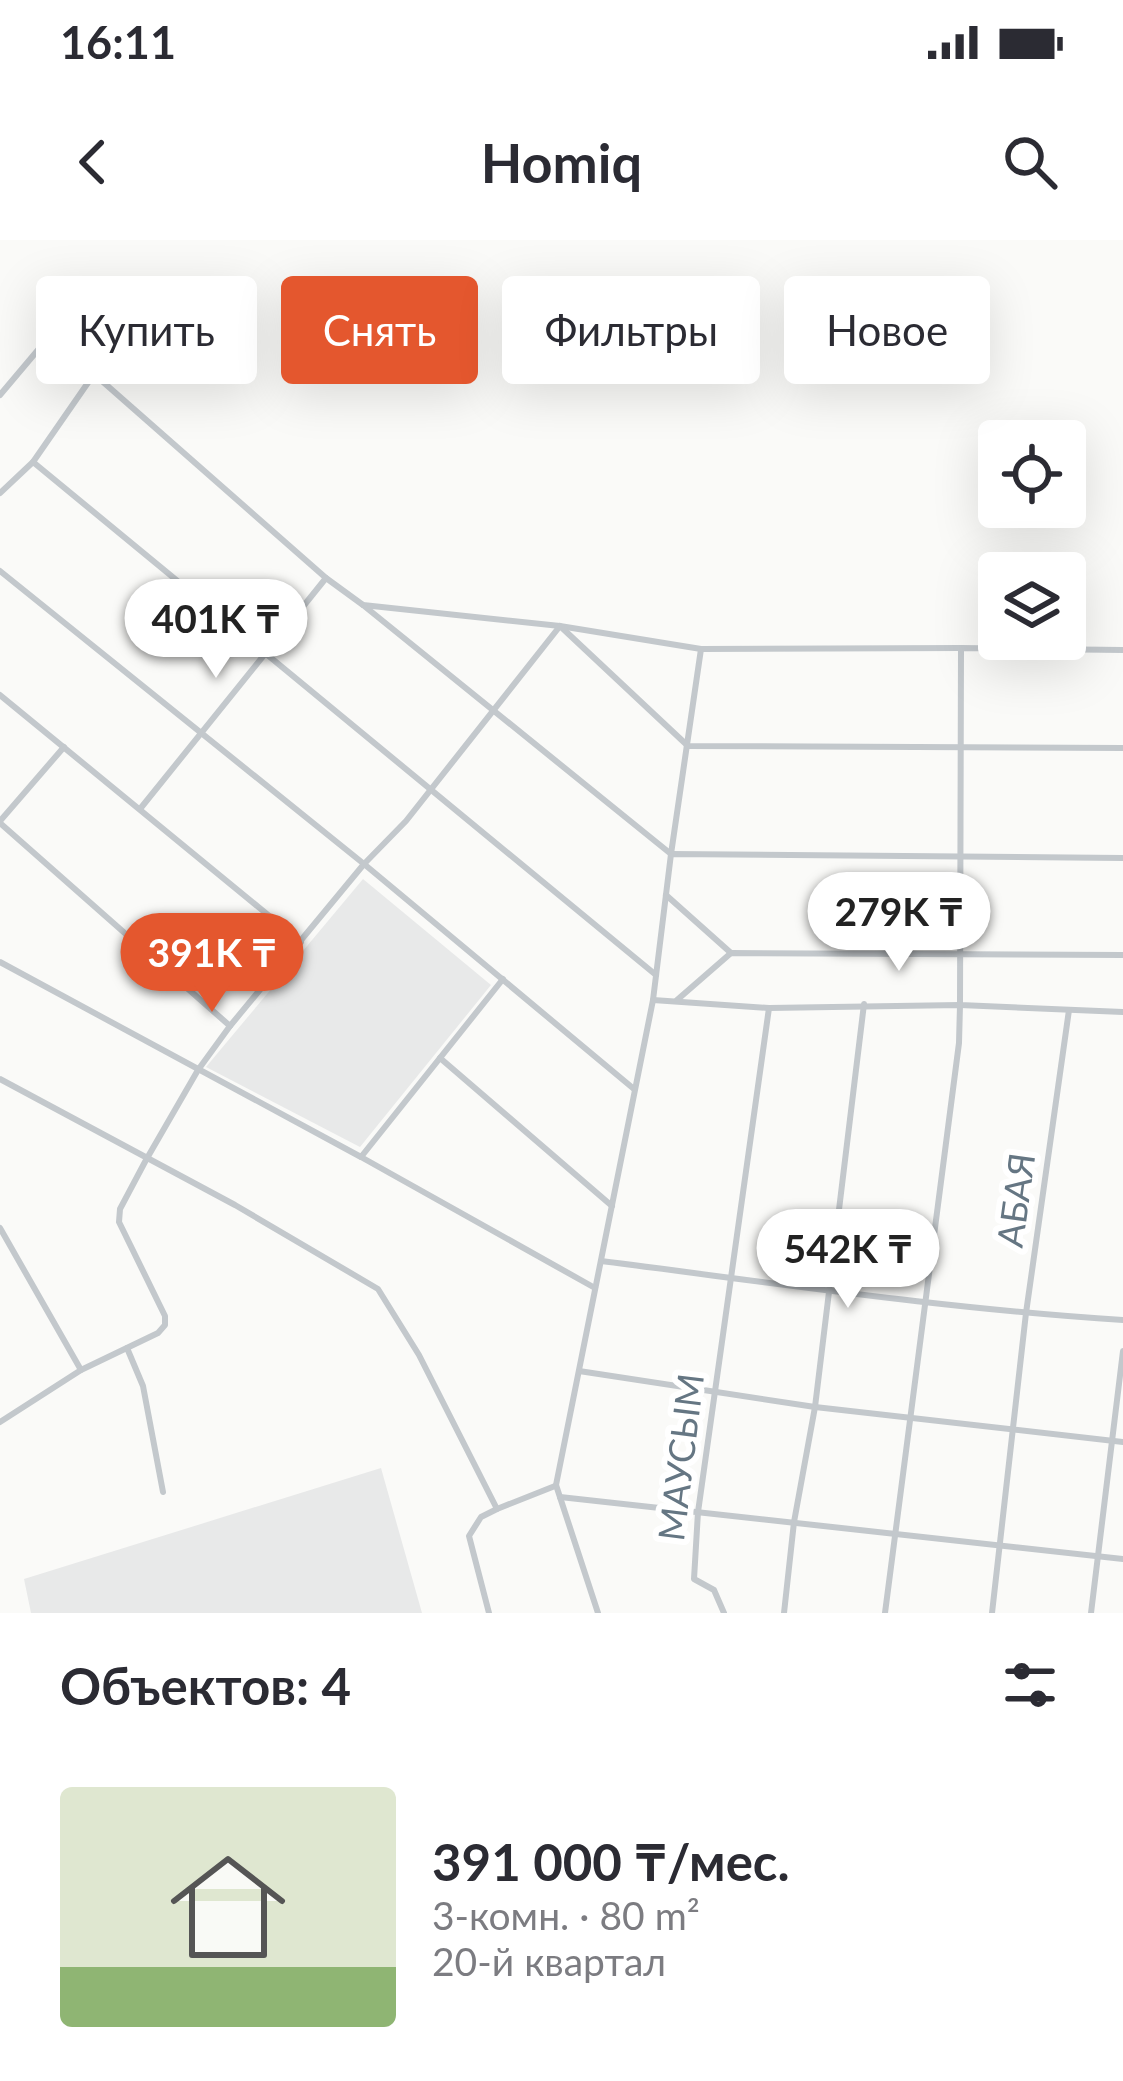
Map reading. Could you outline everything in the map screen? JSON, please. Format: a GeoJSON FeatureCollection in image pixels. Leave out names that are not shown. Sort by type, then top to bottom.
{"type":"FeatureCollection","features":[{"type":"Feature","properties":{"kind":"street"},"geometry":{"type":"LineString","coordinates":[[0,395],[36,352]]}},
{"type":"Feature","properties":{"kind":"street"},"geometry":{"type":"LineString","coordinates":[[0,379],[11,382]]}},
{"type":"Feature","properties":{"kind":"street"},"geometry":{"type":"LineString","coordinates":[[0,493],[33,462],[87,384]]}},
{"type":"Feature","properties":{"kind":"street"},"geometry":{"type":"LineString","coordinates":[[105,384],[326,578],[671,854],[1123,858]]}},
{"type":"Feature","properties":{"kind":"street"},"geometry":{"type":"LineString","coordinates":[[33,462],[656,975]]}},
{"type":"Feature","properties":{"kind":"street"},"geometry":{"type":"LineString","coordinates":[[0,572],[364,864],[635,1090]]}},
{"type":"Feature","properties":{"kind":"street"},"geometry":{"type":"LineString","coordinates":[[140,809],[326,578]]}},
{"type":"Feature","properties":{"kind":"street"},"geometry":{"type":"LineString","coordinates":[[364,605],[560,626],[700,649],[1123,650]]}},
{"type":"Feature","properties":{"kind":"street"},"geometry":{"type":"LineString","coordinates":[[1,1420],[165,1325],[165,1316],[119,1222],[120,1209],[146,1160],[198,1070],[230,1026],[431,789],[560,626]]}},
{"type":"Feature","properties":{"kind":"street"},"geometry":{"type":"LineString","coordinates":[[560,626],[688,746],[1123,748]]}},
{"type":"Feature","properties":{"kind":"street"},"geometry":{"type":"LineString","coordinates":[[885,1613],[959,1042],[961,647]]}},
{"type":"Feature","properties":{"kind":"street"},"geometry":{"type":"LineString","coordinates":[[598,1613],[556,1485],[653,1000],[700,649]]}},
{"type":"Feature","properties":{"kind":"street"},"geometry":{"type":"LineString","coordinates":[[0,695],[301,942]]}},
{"type":"Feature","properties":{"kind":"street"},"geometry":{"type":"LineString","coordinates":[[64,747],[0,822],[230,1026]]}},
{"type":"Feature","properties":{"kind":"street"},"geometry":{"type":"LineString","coordinates":[[666,895],[730,953]]}},
{"type":"Feature","properties":{"kind":"street"},"geometry":{"type":"LineString","coordinates":[[677,1000],[730,953],[1123,955]]}},
{"type":"Feature","properties":{"kind":"street"},"geometry":{"type":"LineString","coordinates":[[0,962],[596,1288]]}},
{"type":"Feature","properties":{"kind":"street"},"geometry":{"type":"LineString","coordinates":[[361,1157],[503,980]]}},
{"type":"Feature","properties":{"kind":"street"},"geometry":{"type":"LineString","coordinates":[[653,1000],[769,1008],[960,1005],[1123,1012]]}},
{"type":"Feature","properties":{"kind":"street"},"geometry":{"type":"LineString","coordinates":[[784,1613],[864,1004]]}},
{"type":"Feature","properties":{"kind":"street","name":"МАУСЫМ"},"geometry":{"type":"LineString","coordinates":[[724,1613],[714,1590],[694,1579],[698,1512],[769,1008]]}},
{"type":"Feature","properties":{"kind":"street","name":"АБАЯ"},"geometry":{"type":"LineString","coordinates":[[992,1613],[1026,1313],[1069,1009]]}},
{"type":"Feature","properties":{"kind":"street"},"geometry":{"type":"LineString","coordinates":[[440,1058],[612,1205]]}},
{"type":"Feature","properties":{"kind":"street"},"geometry":{"type":"LineString","coordinates":[[0,1078],[235,1205],[377,1289],[419,1355],[496,1509]]}},
{"type":"Feature","properties":{"kind":"street"},"geometry":{"type":"LineString","coordinates":[[0,1228],[81,1370]]}},
{"type":"Feature","properties":{"kind":"street"},"geometry":{"type":"LineString","coordinates":[[601,1261],[924,1302],[1123,1320]]}},
{"type":"Feature","properties":{"kind":"street"},"geometry":{"type":"LineString","coordinates":[[127,1348],[143,1386],[163,1492]]}},
{"type":"Feature","properties":{"kind":"street"},"geometry":{"type":"LineString","coordinates":[[1090,1613],[1123,1351]]}},
{"type":"Feature","properties":{"kind":"street"},"geometry":{"type":"LineString","coordinates":[[579,1371],[814,1406],[1123,1442]]}},
{"type":"Feature","properties":{"kind":"street"},"geometry":{"type":"LineString","coordinates":[[489,1613],[469,1536],[481,1517],[556,1485]]}},
{"type":"Feature","properties":{"kind":"street"},"geometry":{"type":"LineString","coordinates":[[560,1497],[1123,1559]]}},
{"type":"Feature","properties":{"kind":"shaded area"},"geometry":{"type":"Polygon","coordinates":[[[363,879],[491,985],[360,1147],[206,1067],[363,879]]]}},
{"type":"Feature","properties":{"kind":"shaded area"},"geometry":{"type":"Polygon","coordinates":[[[381,1468],[422,1613],[31,1613],[24,1579],[381,1468]]]}}]}
